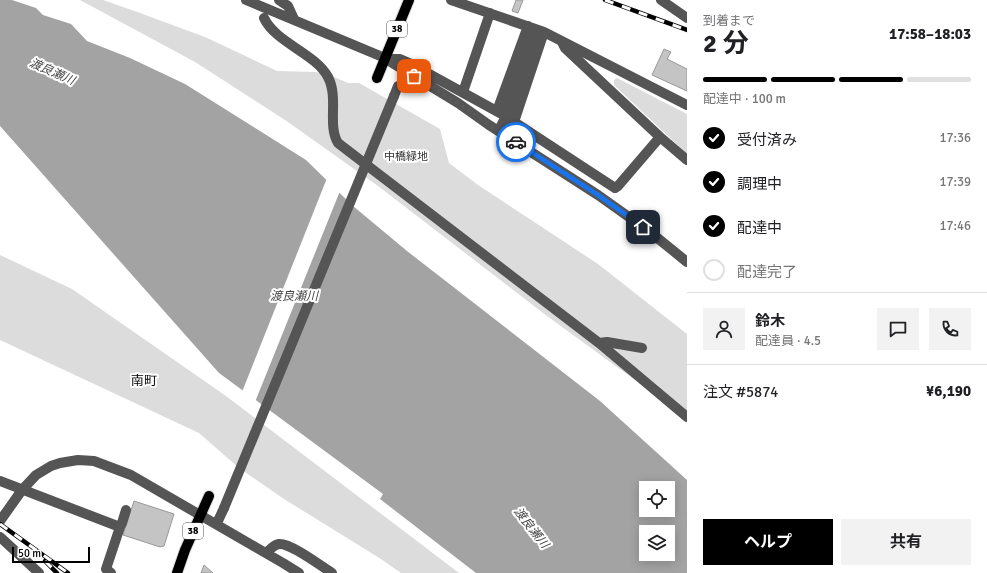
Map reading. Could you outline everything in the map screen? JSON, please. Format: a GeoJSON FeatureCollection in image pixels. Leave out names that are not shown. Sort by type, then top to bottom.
{"type":"FeatureCollection","features":[{"type":"Feature","properties":{"kind":"main road","name":"38"},"geometry":{"type":"LineString","coordinates":[[377,78],[409,0]]}},
{"type":"Feature","properties":{"kind":"main road","name":"38"},"geometry":{"type":"LineString","coordinates":[[177,573],[184,550],[209,496]]}},
{"type":"Feature","properties":{"kind":"street"},"geometry":{"type":"LineString","coordinates":[[246,0],[385,58],[458,103],[598,195],[650,232],[687,262]]}},
{"type":"Feature","properties":{"kind":"street"},"geometry":{"type":"LineString","coordinates":[[280,0],[288,6],[294,19]]}},
{"type":"Feature","properties":{"kind":"street"},"geometry":{"type":"LineString","coordinates":[[450,0],[536,30],[562,41],[687,105]]}},
{"type":"Feature","properties":{"kind":"street"},"geometry":{"type":"LineString","coordinates":[[662,0],[687,18]]}},
{"type":"Feature","properties":{"kind":"street"},"geometry":{"type":"LineString","coordinates":[[463,92],[490,14]]}},
{"type":"Feature","properties":{"kind":"street"},"geometry":{"type":"LineString","coordinates":[[264,18],[274,31],[318,65],[328,78],[332,87],[334,101],[334,132],[338,143],[599,343],[687,417]]}},
{"type":"Feature","properties":{"kind":"street"},"geometry":{"type":"LineString","coordinates":[[385,58],[400,59],[499,112],[536,30]]}},
{"type":"Feature","properties":{"kind":"street"},"geometry":{"type":"LineString","coordinates":[[499,130],[504,120],[536,30]]}},
{"type":"Feature","properties":{"kind":"street"},"geometry":{"type":"LineString","coordinates":[[536,30],[512,121],[615,188],[660,137]]}},
{"type":"Feature","properties":{"kind":"street"},"geometry":{"type":"LineString","coordinates":[[562,41],[565,48],[660,137],[687,160]]}},
{"type":"Feature","properties":{"kind":"street"},"geometry":{"type":"LineString","coordinates":[[601,81],[604,72],[611,65]]}},
{"type":"Feature","properties":{"kind":"street"},"geometry":{"type":"LineString","coordinates":[[218,521],[398,86]]}},
{"type":"Feature","properties":{"kind":"street"},"geometry":{"type":"LineString","coordinates":[[599,343],[607,342],[642,348]]}},
{"type":"Feature","properties":{"kind":"street"},"geometry":{"type":"LineString","coordinates":[[0,522],[22,490],[36,474],[51,466],[68,461],[94,461],[131,475],[299,573]]}},
{"type":"Feature","properties":{"kind":"street"},"geometry":{"type":"LineString","coordinates":[[0,481],[120,527]]}},
{"type":"Feature","properties":{"kind":"street"},"geometry":{"type":"LineString","coordinates":[[111,573],[106,569],[126,510]]}},
{"type":"Feature","properties":{"kind":"street"},"geometry":{"type":"LineString","coordinates":[[0,537],[39,573]]}},
{"type":"Feature","properties":{"kind":"street"},"geometry":{"type":"LineString","coordinates":[[266,553],[273,546],[278,544],[288,546],[332,573]]}},
{"type":"Feature","properties":{"kind":"green space","name":"中橋緑地"},"geometry":{"type":"Polygon","coordinates":[[[80,0],[103,0],[140,13],[205,37],[277,71],[316,72],[332,76],[348,83],[359,83],[440,129],[449,163],[478,185],[598,264],[687,334],[687,423],[643,386],[547,316],[378,186],[288,122],[195,62],[80,0]]]}},
{"type":"Feature","properties":{"kind":"green space"},"geometry":{"type":"Polygon","coordinates":[[[617,78],[687,114],[687,154],[614,85],[614,80],[617,78]]]}},
{"type":"Feature","properties":{"kind":"green space"},"geometry":{"type":"Polygon","coordinates":[[[0,255],[72,289],[226,396],[459,573],[401,573],[284,499],[239,468],[199,433],[0,340],[0,255]]]}},
{"type":"Feature","properties":{"kind":"water","name":"渡良瀬川"},"geometry":{"type":"Polygon","coordinates":[[[0,0],[12,0],[36,8],[43,15],[71,24],[87,41],[130,58],[185,84],[306,160],[353,206],[407,251],[600,401],[687,480],[687,573],[476,573],[380,499],[383,494],[219,373],[0,126],[0,0]]]}},
{"type":"Feature","properties":{"kind":"pier"},"geometry":{"type":"Polygon","coordinates":[[[327,178],[340,191],[255,402],[242,392],[327,178]]]}},
{"type":"Feature","properties":{"kind":"building"},"geometry":{"type":"Polygon","coordinates":[[[516,0],[523,0],[518,13],[512,11],[516,0]]]}},
{"type":"Feature","properties":{"kind":"building"},"geometry":{"type":"Polygon","coordinates":[[[664,49],[671,52],[667,59],[687,69],[687,91],[652,75],[664,49]]]}},
{"type":"Feature","properties":{"kind":"building"},"geometry":{"type":"Polygon","coordinates":[[[134,501],[174,514],[164,546],[160,547],[123,535],[134,501]]]}},
{"type":"Feature","properties":{"kind":"building"},"geometry":{"type":"Polygon","coordinates":[[[204,565],[213,573],[201,573],[204,565]]]}},
{"type":"Feature","properties":{"kind":"railway"},"geometry":{"type":"LineString","coordinates":[[605,0],[687,30]]}},
{"type":"Feature","properties":{"kind":"railway"},"geometry":{"type":"LineString","coordinates":[[0,524],[68,573]]}},
{"type":"Feature","properties":{"kind":"railway"},"geometry":{"type":"LineString","coordinates":[[45,561],[57,573]]}},
{"type":"Feature","properties":{"kind":"way so far"},"geometry":{"type":"LineString","coordinates":[[414,76],[458,103],[516,142]]}},
{"type":"Feature","properties":{"kind":"district","name":"南町"},"geometry":{"type":"Point","coordinates":[144,381]}},
{"type":"Feature","properties":{"kind":"route"},"geometry":{"type":"LineString","coordinates":[[516,142],[598,195],[643,227]]}}]}
